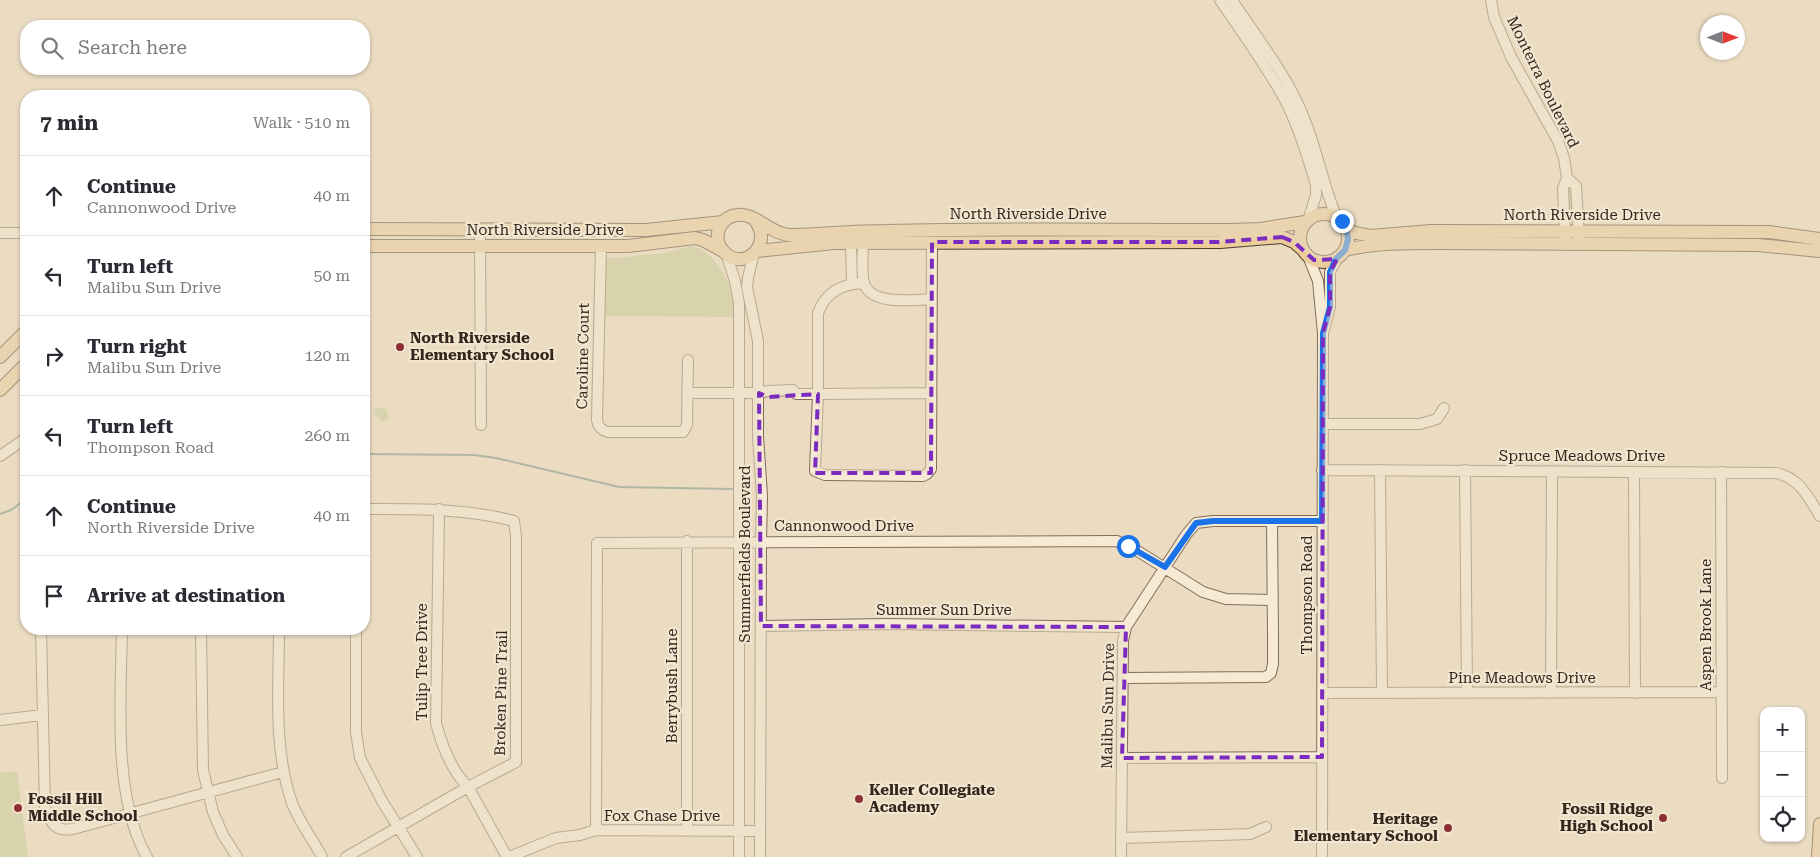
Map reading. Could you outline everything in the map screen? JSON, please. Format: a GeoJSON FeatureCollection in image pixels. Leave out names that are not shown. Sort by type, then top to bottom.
{"type":"FeatureCollection","features":[{"type":"Feature","properties":{"kind":"main road","name":"North Riverside Drive"},"geometry":{"type":"LineString","coordinates":[[370,246],[601,246],[640,245],[695,238],[703,240],[736,259],[744,258],[755,252],[815,244],[932,242],[1260,229],[1307,220],[1325,213],[1336,216],[1352,232],[1370,236],[1418,232],[1565,238]]}},
{"type":"Feature","properties":{"kind":"main road","name":"North Riverside Drive"},"geometry":{"type":"LineString","coordinates":[[370,229],[646,230],[702,226],[723,222],[735,215],[742,214],[783,235],[888,230],[1233,242],[1282,237],[1294,242],[1305,252],[1322,262],[1330,262],[1354,248],[1410,243],[1769,232],[1820,239]]}},
{"type":"Feature","properties":{"kind":"main road"},"geometry":{"type":"LineString","coordinates":[[754,220],[761,231],[760,245],[755,252]]}},
{"type":"Feature","properties":{"kind":"main road"},"geometry":{"type":"LineString","coordinates":[[1305,252],[1299,235],[1307,220]]}},
{"type":"Feature","properties":{"kind":"main road"},"geometry":{"type":"LineString","coordinates":[[723,222],[718,233],[720,246],[724,252]]}},
{"type":"Feature","properties":{"kind":"main road"},"geometry":{"type":"LineString","coordinates":[[1341,254],[1348,239],[1346,227]]}},
{"type":"Feature","properties":{"kind":"main road","name":"North Riverside Drive"},"geometry":{"type":"LineString","coordinates":[[1579,238],[1758,245],[1820,251]]}},
{"type":"Feature","properties":{"kind":"main road"},"geometry":{"type":"LineString","coordinates":[[0,357],[20,337]]}},
{"type":"Feature","properties":{"kind":"main road"},"geometry":{"type":"LineString","coordinates":[[0,390],[20,370]]}},
{"type":"Feature","properties":{"kind":"main road"},"geometry":{"type":"LineString","coordinates":[[1818,857],[1820,824]]}},
{"type":"Feature","properties":{"kind":"street"},"geometry":{"type":"LineString","coordinates":[[1220,0],[1300,120],[1336,216]]}},
{"type":"Feature","properties":{"kind":"street"},"geometry":{"type":"LineString","coordinates":[[1232,0],[1293,93],[1316,185],[1316,195],[1307,220]]}},
{"type":"Feature","properties":{"kind":"street","name":"Monterra Boulevard"},"geometry":{"type":"LineString","coordinates":[[1491,0],[1494,17],[1511,57],[1558,141],[1564,158],[1567,178],[1563,188],[1565,238]]}},
{"type":"Feature","properties":{"kind":"street","name":"Monterra Boulevard"},"geometry":{"type":"LineString","coordinates":[[1567,178],[1576,186],[1579,238]]}},
{"type":"Feature","properties":{"kind":"street"},"geometry":{"type":"LineString","coordinates":[[480,230],[481,425]]}},
{"type":"Feature","properties":{"kind":"street"},"geometry":{"type":"LineString","coordinates":[[0,233],[20,233]]}},
{"type":"Feature","properties":{"kind":"street"},"geometry":{"type":"LineString","coordinates":[[864,283],[852,283],[830,293],[822,302],[818,313],[818,394],[815,471],[825,475],[923,476],[931,469],[932,242]]}},
{"type":"Feature","properties":{"kind":"street"},"geometry":{"type":"LineString","coordinates":[[857,243],[864,283],[878,297],[890,300],[932,299]]}},
{"type":"Feature","properties":{"kind":"street"},"geometry":{"type":"LineString","coordinates":[[852,283],[857,243]]}},
{"type":"Feature","properties":{"kind":"street","name":"Caroline Court"},"geometry":{"type":"LineString","coordinates":[[601,246],[597,425],[603,431],[608,432],[683,432],[687,425],[688,360]]}},
{"type":"Feature","properties":{"kind":"street","name":"Summerfields Boulevard"},"geometry":{"type":"LineString","coordinates":[[724,252],[735,281],[740,303],[739,857]]}},
{"type":"Feature","properties":{"kind":"street","name":"Summerfields Boulevard"},"geometry":{"type":"LineString","coordinates":[[755,252],[747,287],[758,341],[758,436],[762,496],[760,857]]}},
{"type":"Feature","properties":{"kind":"street","name":"Thompson Road"},"geometry":{"type":"LineString","coordinates":[[1305,252],[1318,281],[1323,333],[1322,857]]}},
{"type":"Feature","properties":{"kind":"street","name":"Thompson Road"},"geometry":{"type":"LineString","coordinates":[[1323,333],[1330,307],[1330,272],[1341,254]]}},
{"type":"Feature","properties":{"kind":"street"},"geometry":{"type":"LineString","coordinates":[[688,393],[758,393],[768,397],[791,397],[796,394],[931,393]]}},
{"type":"Feature","properties":{"kind":"street"},"geometry":{"type":"LineString","coordinates":[[1323,424],[1420,424],[1437,419],[1444,408]]}},
{"type":"Feature","properties":{"kind":"street"},"geometry":{"type":"LineString","coordinates":[[0,456],[20,442]]}},
{"type":"Feature","properties":{"kind":"street","name":"Spruce Meadows Drive"},"geometry":{"type":"LineString","coordinates":[[1322,470],[1768,472],[1785,474],[1794,479],[1801,486],[1820,516]]}},
{"type":"Feature","properties":{"kind":"street"},"geometry":{"type":"LineString","coordinates":[[1380,470],[1382,692]]}},
{"type":"Feature","properties":{"kind":"street"},"geometry":{"type":"LineString","coordinates":[[1465,470],[1466,692]]}},
{"type":"Feature","properties":{"kind":"street"},"geometry":{"type":"LineString","coordinates":[[1551,693],[1552,472]]}},
{"type":"Feature","properties":{"kind":"street"},"geometry":{"type":"LineString","coordinates":[[1634,472],[1635,693]]}},
{"type":"Feature","properties":{"kind":"street","name":"Aspen Brook Lane"},"geometry":{"type":"LineString","coordinates":[[1721,472],[1722,778]]}},
{"type":"Feature","properties":{"kind":"street"},"geometry":{"type":"LineString","coordinates":[[370,509],[439,509]]}},
{"type":"Feature","properties":{"kind":"street","name":"Broken Pine Trail"},"geometry":{"type":"LineString","coordinates":[[346,857],[468,787],[516,762],[517,644],[516,536],[514,521],[487,514],[439,509]]}},
{"type":"Feature","properties":{"kind":"street","name":"Tulip Tree Drive"},"geometry":{"type":"LineString","coordinates":[[439,509],[436,723],[440,740],[460,778],[468,787],[508,857]]}},
{"type":"Feature","properties":{"kind":"street","name":"Malibu Sun Drive"},"geometry":{"type":"LineString","coordinates":[[1121,857],[1123,642],[1126,627],[1196,523],[1213,521],[1322,521]]}},
{"type":"Feature","properties":{"kind":"street"},"geometry":{"type":"LineString","coordinates":[[1123,678],[1266,677],[1271,674],[1273,664],[1272,522]]}},
{"type":"Feature","properties":{"kind":"street","name":"Cannonwood Drive"},"geometry":{"type":"LineString","coordinates":[[596,830],[597,543],[688,541],[1117,541],[1165,567],[1203,592],[1226,599],[1273,600]]}},
{"type":"Feature","properties":{"kind":"street","name":"Berrybush Lane"},"geometry":{"type":"LineString","coordinates":[[687,831],[688,541]]}},
{"type":"Feature","properties":{"kind":"street","name":"Summer Sun Drive"},"geometry":{"type":"LineString","coordinates":[[761,626],[896,624],[1126,627]]}},
{"type":"Feature","properties":{"kind":"street"},"geometry":{"type":"LineString","coordinates":[[42,635],[44,799],[49,817],[58,829],[63,831],[131,814],[283,772]]}},
{"type":"Feature","properties":{"kind":"street"},"geometry":{"type":"LineString","coordinates":[[122,635],[121,752],[126,796],[140,845],[147,857]]}},
{"type":"Feature","properties":{"kind":"street"},"geometry":{"type":"LineString","coordinates":[[201,635],[202,749],[208,793],[213,812],[223,835],[237,857]]}},
{"type":"Feature","properties":{"kind":"street"},"geometry":{"type":"LineString","coordinates":[[279,635],[279,746],[283,772],[291,802],[322,857]]}},
{"type":"Feature","properties":{"kind":"street"},"geometry":{"type":"LineString","coordinates":[[356,635],[356,732],[360,758],[371,782],[417,857]]}},
{"type":"Feature","properties":{"kind":"street","name":"Pine Meadows Drive"},"geometry":{"type":"LineString","coordinates":[[1322,692],[1721,692]]}},
{"type":"Feature","properties":{"kind":"street"},"geometry":{"type":"LineString","coordinates":[[0,720],[42,715]]}},
{"type":"Feature","properties":{"kind":"street"},"geometry":{"type":"LineString","coordinates":[[1122,758],[1322,757]]}},
{"type":"Feature","properties":{"kind":"street"},"geometry":{"type":"LineString","coordinates":[[1121,838],[1250,834],[1266,827]]}},
{"type":"Feature","properties":{"kind":"street","name":"Fox Chase Drive"},"geometry":{"type":"LineString","coordinates":[[508,857],[556,838],[580,835],[596,830],[760,831]]}},
{"type":"Feature","properties":{"kind":"highlighted area"},"geometry":{"type":"Polygon","coordinates":[[[1282,237],[1294,242],[1314,260],[1337,259],[1330,272],[1330,307],[1323,333],[1322,757],[1122,758],[1126,627],[761,626],[759,393],[768,397],[818,394],[815,473],[931,473],[932,242],[1220,242],[1282,237]]]}},
{"type":"Feature","properties":{"kind":"green space"},"geometry":{"type":"Polygon","coordinates":[[[1569,187],[1572,187],[1574,214],[1572,217],[1569,214],[1567,193],[1569,187]]]}},
{"type":"Feature","properties":{"kind":"green space"},"geometry":{"type":"Polygon","coordinates":[[[692,246],[707,253],[724,273],[734,297],[734,317],[602,316],[603,259],[666,253],[692,246]]]}},
{"type":"Feature","properties":{"kind":"green space"},"geometry":{"type":"Polygon","coordinates":[[[375,408],[386,409],[389,418],[381,422],[379,417],[375,415],[375,408]]]}},
{"type":"Feature","properties":{"kind":"green space"},"geometry":{"type":"Polygon","coordinates":[[[17,771],[28,857],[0,857],[0,773],[17,771]]]}},
{"type":"Feature","properties":{"kind":"waterway"},"geometry":{"type":"LineString","coordinates":[[370,454],[474,455],[496,458],[619,487],[732,489]]}},
{"type":"Feature","properties":{"kind":"waterway"},"geometry":{"type":"LineString","coordinates":[[0,514],[11,510],[20,503]]}},
{"type":"Feature","properties":{"kind":"place","name":"North Riverside Elementary School"},"geometry":{"type":"Point","coordinates":[400,347]}},
{"type":"Feature","properties":{"kind":"place","name":"Keller Collegiate Academy"},"geometry":{"type":"Point","coordinates":[859,799]}},
{"type":"Feature","properties":{"kind":"place","name":"Fossil Hill Middle School"},"geometry":{"type":"Point","coordinates":[18,808]}},
{"type":"Feature","properties":{"kind":"place","name":"Fossil Ridge High School"},"geometry":{"type":"Point","coordinates":[1663,818]}},
{"type":"Feature","properties":{"kind":"place","name":"Heritage Elementary School"},"geometry":{"type":"Point","coordinates":[1448,828]}},
{"type":"Feature","properties":{"kind":"route"},"geometry":{"type":"LineString","coordinates":[[1128,546],[1165,567],[1196,523],[1213,521],[1322,521],[1323,333],[1330,307],[1330,272],[1336,259],[1342,254],[1347,245],[1348,233],[1342,221]]}}]}
